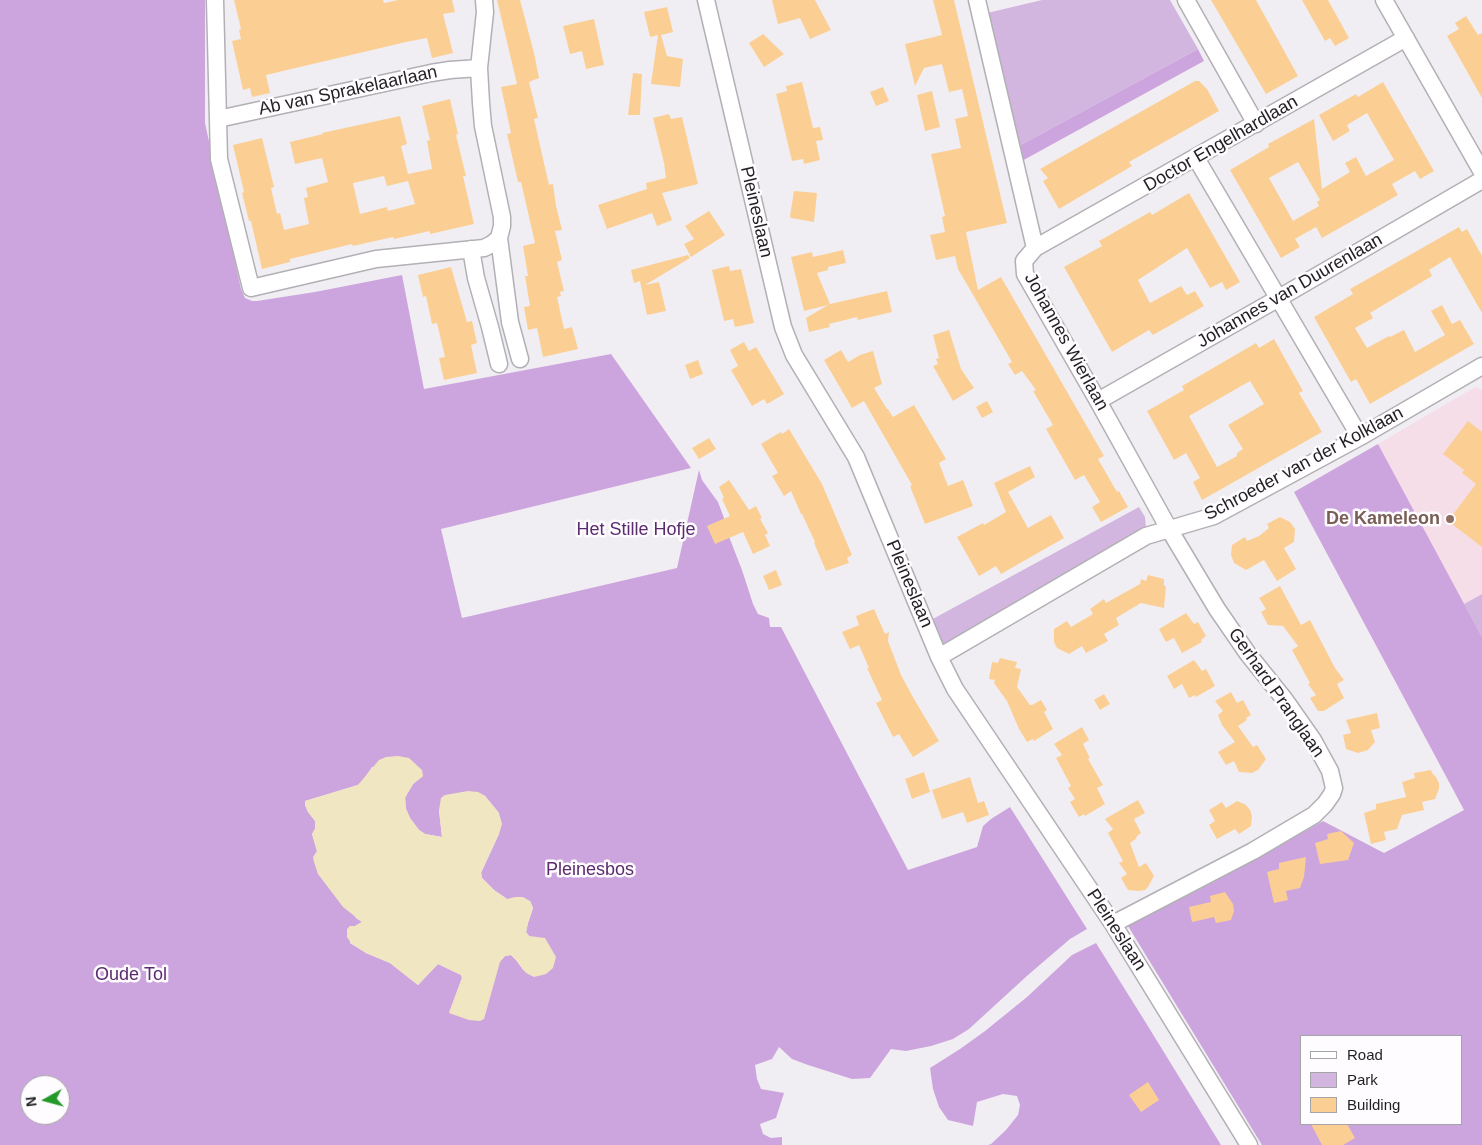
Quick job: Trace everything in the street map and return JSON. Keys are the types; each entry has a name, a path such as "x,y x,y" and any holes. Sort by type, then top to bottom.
{"street":[{"path":"215,0 219,158 251,288 376,258 484,248 499,238"},
{"path":"484,0 486,12 479,68 483,126 502,216 499,238 510,322 520,359"},
{"name":"Pleineslaan","path":"706,0 783,327 794,355 856,457 939,657 955,689 1112,924 1250,1145"},
{"name":"Johannes Wierlaan","path":"977,0 1035,248 1024,261 1025,274 1169,529"},
{"path":"1186,0 1256,124"},
{"path":"1384,0 1482,172"},
{"name":"Doctor Engelhardlaan","path":"1035,248 1406,38"},
{"name":"Ab van Sprakelaarlaan","path":"218,119 440,72 479,68"},
{"path":"1196,158 1360,437"},
{"name":"Johannes van Duurenlaan","path":"1098,401 1482,180"},
{"path":"471,250 476,278 499,364"},
{"path":"490,327 510,322"},
{"name":"Schroeder van der Kolklaan","path":"939,657 1146,536 1214,516 1360,437 1482,366"},
{"name":"Gerhard Pranglaan","path":"1112,924 1253,851 1314,815 1325,804 1334,788 1330,771 1313,740 1217,609 1169,529"}],"shaded area":[{"name":"De Kameleon","path":"1475,387 1482,390 1482,594 1464,604 1378,444"}],"green space":[{"name":"Pleinesbos","path":"0,0 205,0 205,123 241,289 245,298 257,301 402,275 424,389 611,354 691,468 441,529 462,618 677,568 699,470 702,480 718,502 726,529 758,614 769,618 770,627 781,627 908,870 977,847 983,826 1010,807 1087,929 1070,939 969,1029 953,1039 931,1046 906,1051 891,1049 870,1078 852,1079 808,1065 792,1059 779,1047 772,1059 755,1065 761,1089 784,1093 776,1118 760,1124 763,1134 771,1138 782,1137 782,1145 0,1145","holes":["372,767 423,776 413,784 405,797 406,809 419,830 425,834 442,837 439,810 477,792 485,796 499,813 499,834 481,873 482,878 507,899 530,901 533,908 526,932 529,936 524,971 511,955 505,956 449,1013 462,978 461,975 438,964 418,985 390,963 366,953 350,943 350,926 355,926 362,922 356,918 317,851 312,834 315,829 315,821 305,805 305,801 358,785"]},
{"path":"1042,0 1170,0 1198,49 1015,148 983,14"},
{"path":"1198,49 1204,61 1020,162 1015,148"},
{"path":"1378,444 1482,637 1482,1145 1262,1145 1128,926 1221,878 1323,821 1384,853 1464,810 1294,492"},
{"path":"1139,507 1145,517 1146,528 1136,535 978,626 939,645 929,621"},
{"path":"1482,594 1482,637 1464,604"},
{"path":"1096,943 1221,1145 988,1145 1006,1130 1018,1115 1020,1105 1017,1096 1003,1094 977,1102 973,1126 948,1120 939,1107 933,1089 930,1068 985,1031 1027,997 1072,955"}],"sand":[{"path":"398,756 409,758 422,770 423,776 413,784 405,798 406,809 410,818 419,830 425,834 442,837 439,810 441,798 445,795 468,791 478,792 485,796 499,813 502,824 481,872 482,878 507,899 523,897 530,901 533,908 526,932 529,936 545,938 556,957 553,968 546,974 534,977 526,973 511,955 505,956 500,962 484,1019 480,1021 469,1020 449,1013 462,978 461,975 438,964 418,985 390,963 366,953 351,943 347,937 347,929 362,922 343,907 318,874 314,862 313,857 317,851 312,834 315,829 315,821 308,812 305,801 358,785 379,760"}],"building":[{"path":"234,0 383,0 384,3 398,0 452,0 455,12 443,14 453,53 432,58 427,38 406,42 266,75 270,93 252,97 250,88 243,90 232,41 241,39 239,30 241,29"},
{"path":"497,0 520,0 534,53 539,78 529,82 538,118 534,119 549,185 553,184 562,230 555,231 562,260 557,262 564,291 560,292 561,296 557,297 564,329 572,327 578,349 543,357 537,328 528,330 524,307 530,306 523,246 535,243 521,182 518,182 507,134 511,133 501,87 517,84"},
{"path":"772,0 815,0 831,30 810,39 800,18 778,24"},
{"path":"933,0 954,0 1007,223 966,232 978,290 1001,277 1104,456 1098,459 1128,507 1101,522 1092,507 1100,502 1084,475 1075,480 1046,429 1053,425 1033,391 1036,390 1022,371 1015,375 1008,364 1012,362 958,269 955,256 936,260 930,235 945,232 942,217 945,216 931,154 961,148 955,119 968,116 962,89 949,92 942,64 924,68 915,86 905,44 942,35"},
{"path":"1211,0 1256,0 1298,76 1266,94"},
{"path":"1302,0 1328,0 1349,38 1335,46 1330,38 1325,41"},
{"path":"667,7 673,32 661,35 667,56 683,59 680,87 651,84 658,35 650,37 644,12"},
{"path":"1466,16 1478,35 1482,33 1482,98 1447,36 1459,29 1455,23"},
{"path":"594,19 604,65 586,69 582,51 570,54 563,26"},
{"path":"763,34 784,54 764,67 749,43"},
{"path":"633,73 642,74 640,115 628,115"},
{"path":"1195,81 1199,81 1207,89 1219,111 1129,162 1132,166 1059,209 1043,181 1048,178 1040,169"},
{"path":"802,82 813,128 820,127 823,140 816,141 820,160 804,164 803,159 792,161 776,94 787,91 786,86"},
{"path":"1383,82 1434,171 1420,179 1415,171 1392,184 1398,195 1322,238 1316,227 1295,239 1300,247 1281,258 1230,170 1269,147 1268,144 1314,119 1322,189 1350,172 1345,163 1356,157 1366,176 1394,160 1367,113 1347,125 1350,131 1333,141 1319,115 1356,94 1358,97","holes":["1298,162 1320,200 1317,202 1319,206 1293,221 1269,178"]},
{"path":"883,87 889,101 876,106 870,92"},
{"path":"932,91 940,127 925,131 917,95"},
{"path":"450,99 466,176 463,176 474,224 430,234 430,231 353,246 352,244 290,259 290,262 262,269 251,221 249,221 242,193 244,192 233,145 262,138 274,187 271,188 277,214 280,213 284,230 309,224 304,198 308,197 306,188 328,182 322,158 295,164 290,142 400,116 407,144 401,146 408,174 432,169 427,141 430,140 422,106","holes":["384,176 387,186 408,181 415,204 388,211 387,207 360,214 353,183"]},
{"path":"669,114 671,119 682,117 698,184 662,193 672,220 657,226 652,213 607,229 598,205 647,189 646,183 666,178 653,118"},
{"path":"794,191 817,193 814,222 791,218"},
{"path":"1189,193 1240,282 1226,290 1222,282 1210,288 1187,248 1138,280 1150,303 1181,286 1187,295 1195,291 1204,306 1153,335 1149,330 1112,352 1064,267 1102,246 1099,241 1150,212 1152,215"},
{"path":"709,211 725,235 691,257 684,244 694,239 685,226"},
{"path":"1459,227 1462,232 1467,229 1482,256 1482,313 1450,257 1429,270 1432,276 1370,313 1373,318 1355,328 1367,348 1404,330 1415,352 1445,335 1431,311 1442,305 1452,324 1460,320 1474,344 1370,404 1356,379 1351,382 1314,317 1353,294 1350,289"},
{"path":"843,250 846,263 828,267 828,270 817,273 830,304 887,291 892,312 858,320 857,317 829,324 830,327 809,332 806,318 828,305 804,311 791,257 812,252 813,257"},
{"path":"688,255 690,258 645,285 659,282 666,311 647,315 640,281 634,283 631,270"},
{"path":"729,266 730,271 741,269 754,323 735,327 733,319 724,321 712,270"},
{"path":"451,267 467,322 472,321 477,343 471,345 477,373 444,380 439,358 445,357 437,323 432,324 426,296 423,297 418,275"},
{"path":"949,330 961,369 974,388 953,401 933,366 938,364 936,359 939,358 933,335"},
{"path":"1274,339 1303,391 1299,393 1322,432 1202,500 1193,482 1200,478 1186,453 1174,460 1147,411 1184,390 1182,386 1256,343 1259,348","holes":["1250,381 1264,404 1228,425 1243,449 1237,453 1237,456 1217,467 1189,416"]},
{"path":"744,342 749,351 756,347 784,394 767,404 764,399 752,406 731,370 738,366 730,350"},
{"path":"841,350 848,362 860,355 873,351 882,384 874,388 887,409 893,417 914,405 946,459 939,463 948,486 963,480 973,506 925,524 910,486 912,485 864,401 852,408 824,360"},
{"path":"698,360 703,374 690,379 685,365"},
{"path":"987,401 993,412 982,418 976,407"},
{"path":"1468,421 1482,432 1482,547 1448,521 1476,484 1462,473 1464,470 1443,454"},
{"path":"789,429 822,484 852,555 847,558 849,563 826,571 815,542 791,491 784,496 772,476 778,473 761,444"},
{"path":"709,438 716,449 699,459 692,448"},
{"path":"1030,466 1035,477 1008,492 1028,528 1051,515 1064,538 1001,574 996,566 979,576 957,537 983,523 984,525 1006,512 994,483"},
{"path":"729,480 749,510 756,506 762,518 760,519 768,533 765,535 770,546 753,554 743,532 715,544 707,526 730,516 719,487"},
{"path":"1280,517 1290,522 1295,529 1294,542 1284,548 1296,569 1277,581 1264,560 1246,570 1234,563 1231,555 1232,545 1245,537 1247,541 1259,536 1269,528 1267,524"},
{"path":"776,570 782,585 769,590 763,576"},
{"path":"1148,575 1164,579 1164,586 1166,586 1164,608 1141,603 1116,618 1119,625 1104,634 1108,641 1086,653 1082,646 1069,654 1057,648 1054,642 1054,629 1067,621 1071,627 1093,614 1090,609 1104,599 1106,603 1140,584 1141,579 1146,581"},
{"path":"1280,586 1301,625 1310,620 1335,668 1344,680 1337,684 1344,698 1324,711 1318,711 1310,698 1316,695 1308,684 1310,683 1292,650 1298,646 1283,626 1268,625 1261,612 1266,609 1259,598"},
{"path":"874,609 885,634 889,632 888,641 901,675 939,741 913,757 899,734 893,737 876,703 882,700 859,645 850,649 842,632 859,625 856,616"},
{"path":"1186,613 1194,624 1198,622 1206,636 1201,640 1202,642 1182,653 1174,638 1166,642 1159,629"},
{"path":"1000,658 1017,662 1015,668 1021,669 1017,687 1030,705 1041,700 1047,710 1044,712 1053,729 1034,741 1033,739 1027,742 1007,701 994,683 995,680 989,679 992,662 998,663"},
{"path":"1194,660 1202,671 1206,669 1215,686 1196,697 1195,695 1189,698 1182,684 1174,689 1167,676"},
{"path":"1231,692 1237,703 1243,700 1251,715 1238,726 1253,747 1257,745 1266,759 1258,770 1252,773 1239,772 1234,761 1226,765 1218,752 1235,742 1222,725 1218,715 1223,711 1215,701"},
{"path":"1104,694 1110,704 1100,710 1094,700"},
{"path":"1377,713 1380,728 1371,730 1375,742 1368,750 1358,753 1346,749 1343,735 1351,733 1346,720"},
{"path":"1082,727 1089,740 1083,744 1090,758 1088,759 1103,785 1097,788 1105,804 1085,816 1084,814 1079,817 1070,802 1075,799 1068,788 1071,786 1056,758 1062,755 1054,744"},
{"path":"1431,770 1439,783 1435,799 1422,802 1424,810 1402,815 1397,829 1384,832 1386,840 1371,844 1364,813 1376,809 1376,804 1406,797 1402,782 1415,778 1414,773"},
{"path":"924,772 930,792 912,799 905,779"},
{"path":"970,777 978,803 984,801 989,815 967,823 963,812 942,819 932,790"},
{"path":"1138,800 1145,813 1134,819 1141,833 1130,843 1139,867 1146,863 1154,876 1145,890 1139,891 1128,890 1121,878 1127,874 1119,863 1123,861 1108,833 1113,829 1105,819"},
{"path":"1237,801 1246,805 1250,810 1252,816 1251,826 1239,834 1235,829 1217,839 1209,825 1215,821 1209,810 1222,802 1226,808"},
{"path":"1341,831 1354,843 1348,860 1320,864 1315,843 1328,839 1327,834"},
{"path":"1306,857 1304,877 1300,888 1286,891 1288,900 1274,903 1267,872 1279,869 1279,863"},
{"path":"1225,892 1233,904 1234,911 1231,920 1216,923 1214,917 1192,922 1189,907 1211,902 1210,896"},
{"path":"1148,1082 1159,1100 1141,1112 1129,1095"},
{"path":"1312,1125 1348,1125 1355,1138 1343,1145 1322,1145"}],"place":[{"name":"De Kameleon","path":"1450,519"}],"park label":[{"name":"Het Stille Hofje","path":"636,530"},
{"name":"Oude Tol","path":"131,975"}]}
